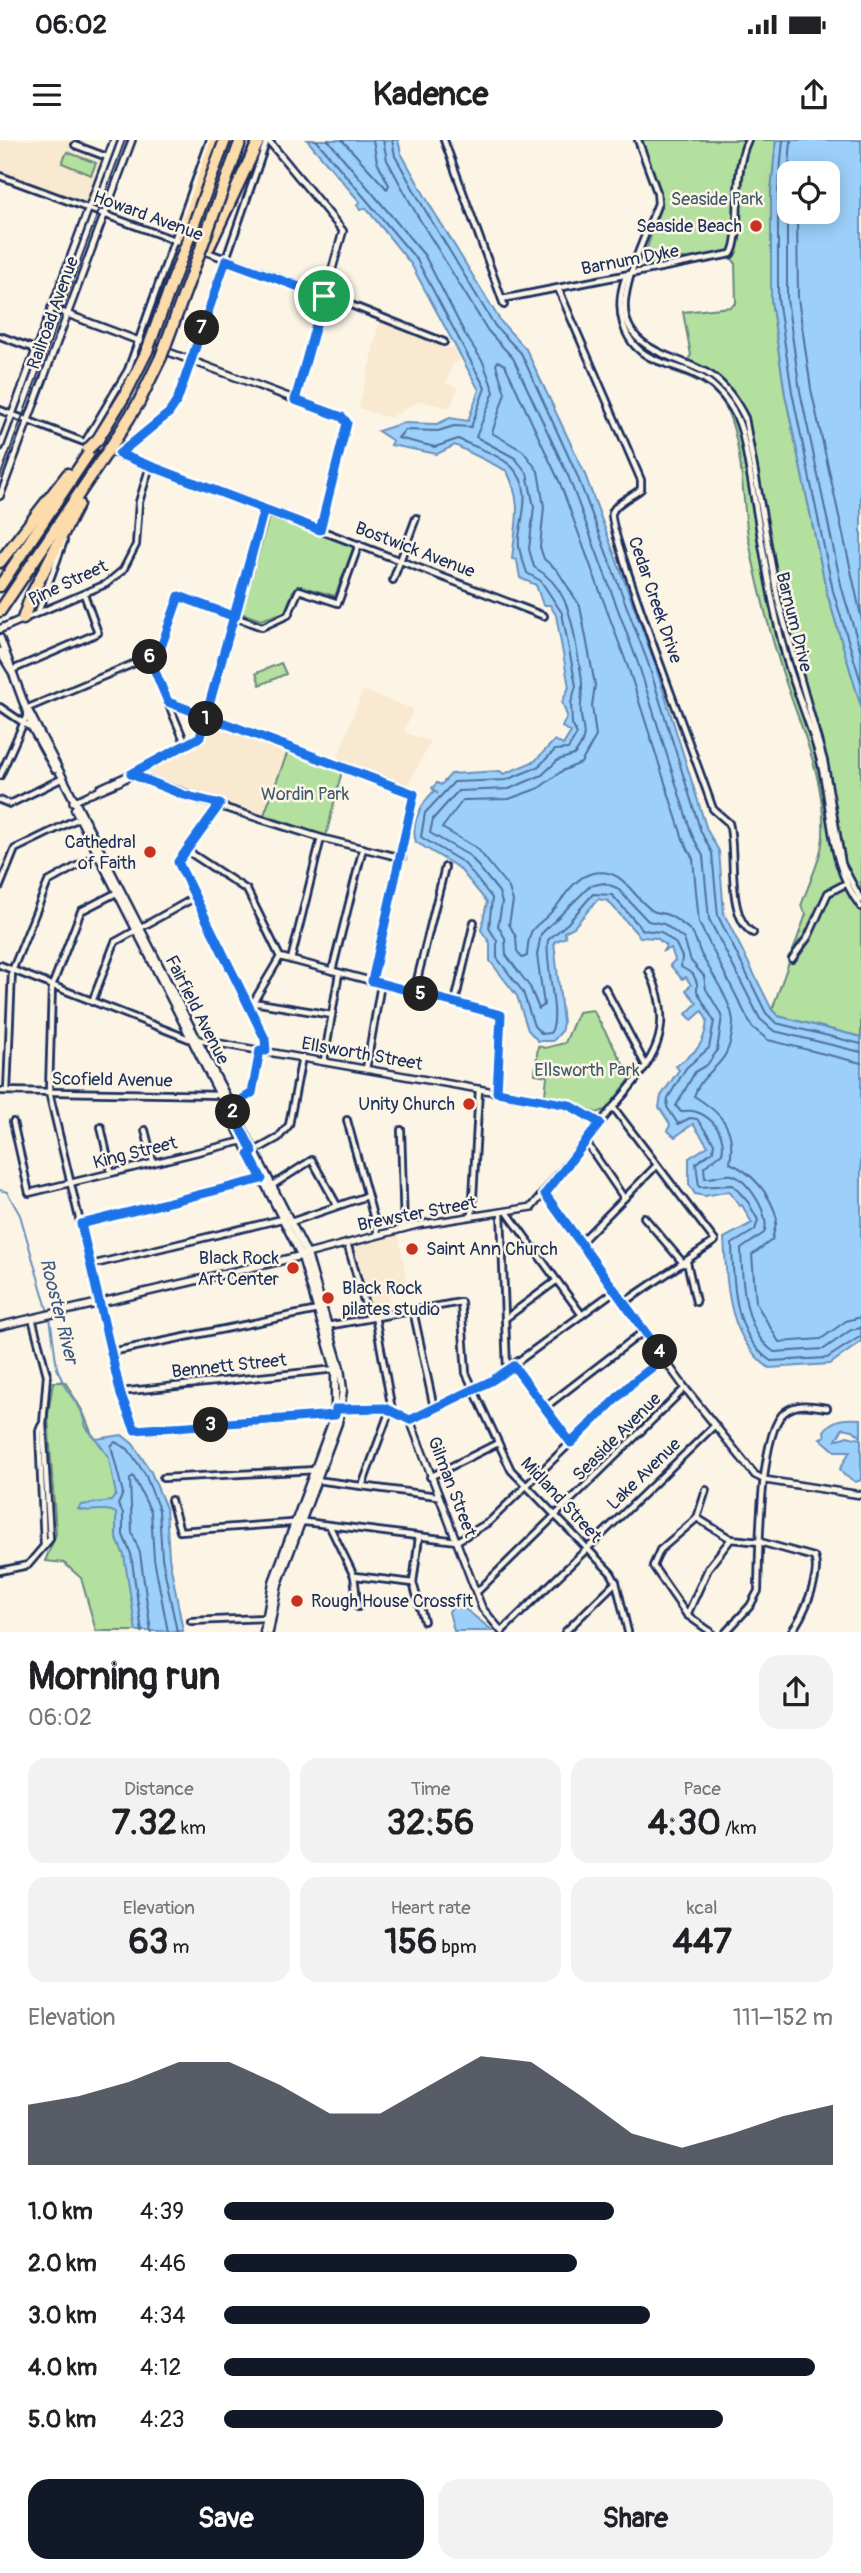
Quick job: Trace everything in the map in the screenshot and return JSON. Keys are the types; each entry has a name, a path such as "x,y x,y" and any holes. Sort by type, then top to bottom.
{"highway":[{"path":"179,267 175,259 178,239 216,140"},
{"path":"0,562 88,447 97,439 125,395 147,352 225,140"},
{"path":"0,611 139,402 161,357 241,140"},
{"path":"182,299 259,140"},
{"path":"0,586 88,447"},
{"path":"23,619 35,588 105,455"}],"main road":[{"name":"Pine Street","path":"0,629 23,619"},
{"name":"Fairfield Avenue","path":"0,638 28,710 54,758 98,854 304,1256 337,1369 338,1412 275,1583 267,1632"},
{"name":"Fairfield Avenue","path":"0,652 11,670"},
{"name":"Fairfield Avenue","path":"28,710 34,731 60,776"},
{"name":"Brewster Street","path":"0,1325 304,1256"}],"street":[{"name":"Railroad Avenue","path":"0,446 114,140"},
{"name":"Railroad Avenue","path":"0,496 132,140"},
{"path":"88,447 139,342 178,239 210,140"},
{"path":"119,454 169,413 177,401 267,140"},
{"path":"267,140 343,230 295,400"},
{"name":"Barnum Dyke","path":"444,140 503,302 558,288 728,256 733,251 736,180 748,140"},
{"name":"Barnum Drive","path":"638,140 657,192 658,202 632,273 625,303 628,321 640,341 718,381 735,400 745,418 778,600 824,761 838,845 848,883 861,900"},
{"path":"75,145 107,158"},
{"name":"Howard Avenue","path":"0,176 178,239 226,260 444,342"},
{"name":"Barnum Drive","path":"626,276 619,300 622,324 637,348 710,384 729,403 741,425 771,593 789,668 821,763 834,848 861,907"},
{"name":"Cedar Creek Drive","path":"558,288 641,480 641,489 617,506 612,518 641,610 713,809 729,823 735,896 743,924 753,933"},
{"path":"51,309 346,420 320,530"},
{"path":"0,336 32,348"},
{"path":"661,362 663,355"},
{"path":"675,367 678,360"},
{"name":"Bostwick Avenue","path":"0,410 88,447 119,454 401,559 544,616"},
{"name":"Pine Street","path":"23,619 116,578 132,557 138,541 139,502 150,466"},
{"path":"73,802 200,737 264,509"},
{"path":"393,580 416,518"},
{"path":"38,613 72,523"},
{"path":"0,776 28,710 159,653 179,596 265,626 288,615 297,593 303,590 338,603 359,544"},
{"path":"11,670 98,633 84,594"},
{"path":"149,657 187,745"},
{"path":"168,702 414,794 402,858 372,981"},
{"path":"0,707 34,731"},
{"path":"131,774 321,838 402,858"},
{"path":"0,800 10,804 60,776"},
{"path":"220,804 178,862 265,1039 252,1093 228,1108"},
{"path":"0,886 15,849 80,817"},
{"path":"291,960 321,838"},
{"path":"332,971 363,848"},
{"path":"186,850 247,890 280,957 501,1015 497,1092"},
{"path":"7,1091 12,971 48,882 98,854"},
{"path":"414,992 445,867"},
{"path":"792,959 808,937 825,896 848,883"},
{"path":"118,892 81,911 52,986 49,1092 120,1392 133,1427 138,1430 338,1412"},
{"path":"92,1002 115,942 194,898"},
{"path":"455,1002 474,922"},
{"path":"248,1005 254,1001 280,957"},
{"name":"Ellsworth Street","path":"0,965 192,1039 569,1105 600,1123"},
{"name":"Brewster Street","path":"304,1256 404,1228 532,1208 646,1066 658,1046 663,1010 661,998 649,971"},
{"path":"324,1061 339,973"},
{"path":"366,1069 381,984"},
{"path":"605,988 646,1066"},
{"path":"248,1005 258,1003 332,1015"},
{"path":"251,1153 278,1138 289,1125 302,1058"},
{"path":"472,1216 479,1088"},
{"name":"Scofield Avenue","path":"0,1091 221,1095"},
{"path":"613,1107 715,1241 625,1302"},
{"path":"346,1120 378,1234"},
{"name":"King Street","path":"13,1122 29,1193 245,1141"},
{"path":"101,1127 111,1172"},
{"path":"145,1130 153,1162"},
{"path":"401,1130 404,1228"},
{"path":"586,1142 624,1198"},
{"path":"269,1187 312,1160 337,1205"},
{"path":"581,1242 657,1165"},
{"path":"81,1224 264,1179"},
{"path":"545,1194 685,1388 750,1470 765,1480 861,1495"},
{"path":"91,1265 286,1221 367,1196"},
{"path":"504,1212 582,1315"},
{"path":"504,1212 507,1370"},
{"path":"644,1217 685,1263 696,1302"},
{"path":"347,1243 372,1317 391,1410 362,1486"},
{"path":"506,1318 556,1282"},
{"path":"410,1420 474,1390 514,1366 616,1290"},
{"name":"Midland Street","path":"414,1310 461,1302 466,1373 511,1470 617,1582 628,1632"},
{"path":"111,1352 320,1309"},
{"path":"325,1326 414,1310 435,1409"},
{"path":"0,1571 28,1565 44,1546 39,1431 43,1424 47,1375 32,1318"},
{"path":"544,1408 645,1331"},
{"path":"172,1500 180,1531 298,1523 457,1541 489,1522 632,1383 664,1358"},
{"path":"514,1366 571,1443"},
{"name":"Bennett Street","path":"120,1392 337,1369"},
{"name":"Seaside Avenue","path":"477,1592 557,1517 685,1388"},
{"path":"726,1632 755,1599 765,1480 776,1422 785,1412 799,1405 827,1408"},
{"name":"Gilman Street","path":"338,1412 391,1410 410,1420 417,1433 429,1477 485,1614 502,1632"},
{"name":"Lake Avenue","path":"502,1632 715,1425"},
{"path":"429,1477 498,1443"},
{"path":"163,1478 318,1471"},
{"path":"315,1480 437,1496"},
{"path":"706,1490 697,1518 660,1550 653,1566 687,1615 711,1632"},
{"path":"697,1518 731,1539 760,1542 811,1555 816,1560 807,1605 791,1632"},
{"path":"329,1526 354,1576 358,1607"},
{"path":"419,1537 413,1583 424,1621"},
{"path":"687,1615 692,1599 709,1567 731,1539"},
{"path":"354,1576 413,1583"},
{"path":"565,1632 617,1582"},
{"path":"191,1621 268,1618"}],"shaded area":[{"path":"0,140 75,140 71,150 104,162 88,204 0,173"},
{"path":"380,319 454,349 460,361 453,364 446,383 458,388 450,408 419,401 390,418 359,408"},
{"path":"363,690 413,709 404,732 431,742 406,788 336,762"},
{"path":"209,721 288,751 264,815 143,774 143,771 200,741"},
{"path":"398,1232 408,1289 388,1295 391,1312 370,1315 350,1245"}],"green space":[{"name":"Seaside Park","path":"642,140 776,140 771,193 771,300 785,394 827,593 861,706 861,1037 778,1016 772,1010 806,914 801,906 820,853 823,813 820,792 810,751 777,655 759,587 748,536 739,456 732,424 723,402 717,395 696,380 672,371 674,357 687,361 691,355 683,312 731,307 736,303 735,262 724,252 651,267 646,264 644,257 662,202"},
{"path":"67,152 96,163 91,175 62,163"},
{"path":"269,517 352,546 353,549 335,596 300,586 293,591 285,612 261,620 241,613"},
{"path":"281,663 286,674 260,685 256,673"},
{"name":"Wordin Park","path":"288,751 342,771 326,836 264,815"},
{"name":"Ellsworth Park","path":"593,1010 631,1078 607,1109 597,1113 545,1095 547,1076 535,1074 538,1046 545,1048 565,1043 578,1012"},
{"path":"53,1382 65,1382 83,1412 93,1437 111,1447 147,1631 96,1631 81,1578 64,1563 45,1561 56,1534 48,1415"}],"water":[{"path":"307,140 398,140 401,153 431,207 501,322 526,349 584,472 654,661 707,830 719,851 724,914 772,1010 778,1016 861,1037 861,1342 830,1364 769,1368 755,1355 737,1326 728,1292 724,1238 752,1223 742,1205 740,1206 729,1191 705,1196 695,1194 689,1184 689,1158 708,1146 693,1124 675,1137 668,1131 670,1124 659,1107 661,1096 679,1070 676,1066 702,1042 707,1020 702,1011 692,1020 686,1014 697,1003 686,990 691,985 686,977 682,979 670,965 675,960 671,948 663,951 666,946 657,938 640,937 608,901 598,899 574,927 564,932 566,937 554,942 563,1023 561,1032 553,1041 538,1041 528,1030 517,996 490,961 490,943 481,930 487,902 459,868 416,842 418,814 434,791 438,794 432,788 437,783 441,785 451,774 500,771 504,774 535,761 555,740 563,745 571,732 562,727 567,716 562,702 569,687 556,615 550,605 543,605 536,585 520,578 517,560 512,559 517,504 507,471 455,445 437,454 391,445 393,441 378,431 403,423 437,424 450,418 468,421 479,390 411,264 366,208 360,210 357,205 360,202"},
{"path":"776,140 861,140 861,706 827,593 785,394 771,300 771,193"},
{"path":"861,1419 861,1437 853,1430 843,1428 836,1440 847,1436 861,1439 861,1480 856,1482 844,1475 840,1469 850,1451 835,1451 820,1438 825,1436 824,1431 836,1421"},
{"path":"122,1435 133,1444 151,1472 166,1508 169,1557 183,1631 136,1631 124,1555 116,1537 116,1513 78,1509 81,1505 111,1501 116,1495 109,1458 96,1439"},
{"path":"463,1607 493,1631 454,1631 449,1612 452,1608"}],"waterway":[{"name":"Rooster River","path":"0,1190 7,1192 20,1215 48,1312"},
{"name":"Rooster River","path":"50,1317 57,1368 65,1387 81,1410 86,1427 96,1439"}],"railway":[{"path":"0,477 125,140"}],"place":[{"name":"Seaside Beach","path":"756,226"},
{"name":"Cathedral of Faith","path":"150,852"},
{"name":"Unity Church","path":"469,1104"},
{"name":"Saint Ann Church","path":"412,1249"},
{"name":"Black Rock Art Center","path":"293,1268"},
{"name":"Black Rock pilates studio","path":"328,1298"},
{"name":"Rough House Crossfit","path":"297,1601"}],"route":[{"path":"324,296 226,260 177,401 169,413 119,454 264,509 249,567 235,617 179,596 176,598 159,653 149,657 168,702 207,717 414,794 402,858 372,981 501,1015 497,1092 569,1105 600,1123 545,1194 664,1358 632,1383 571,1443 514,1366 491,1381 410,1420 385,1408 336,1409 335,1415 135,1430 121,1395 81,1224 262,1179 249,1154 253,1152 230,1107 252,1093 260,1050 266,1051 265,1039 178,862 220,804 184,795 131,774 200,737 207,717 235,617 264,509 320,530 347,423 342,417 295,400 324,296"}]}
